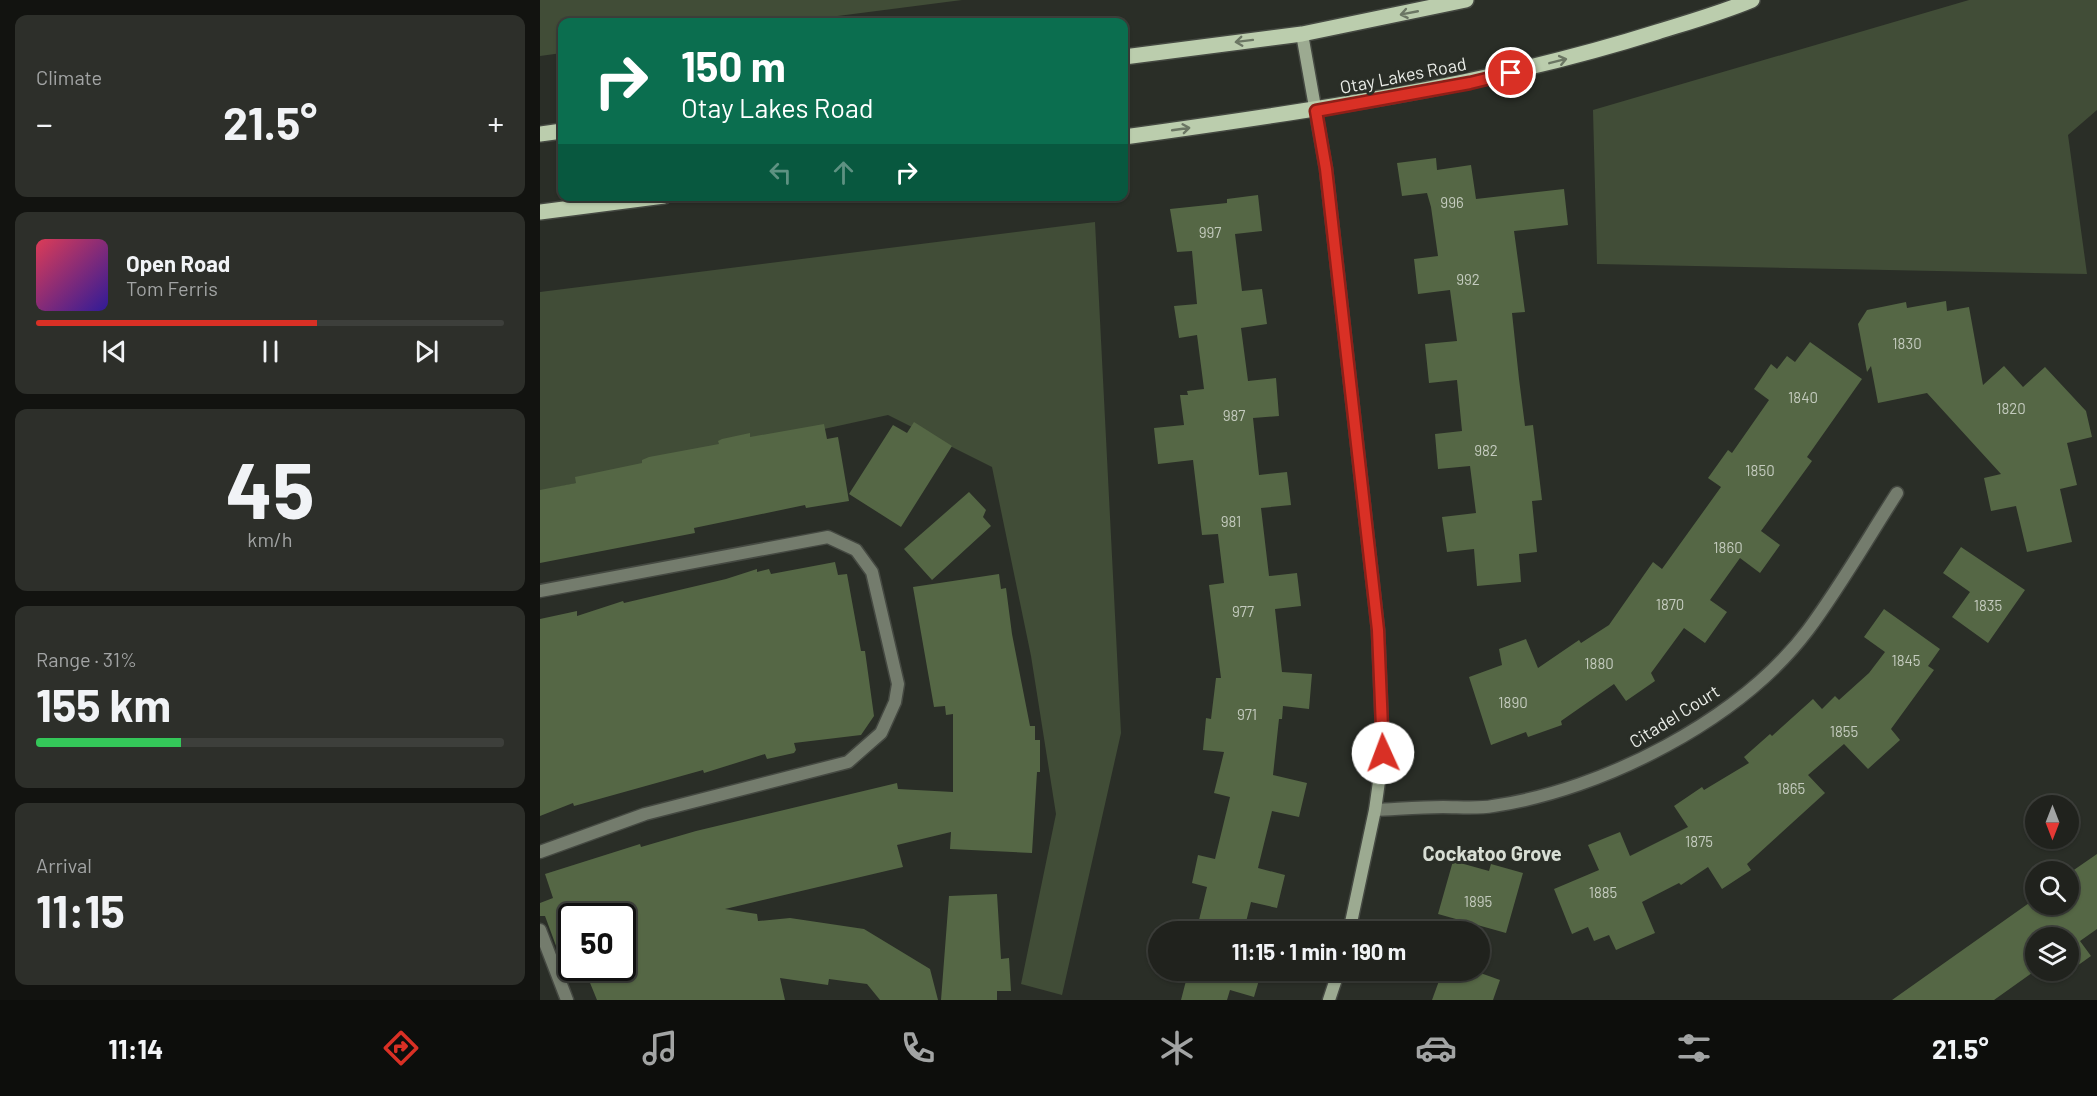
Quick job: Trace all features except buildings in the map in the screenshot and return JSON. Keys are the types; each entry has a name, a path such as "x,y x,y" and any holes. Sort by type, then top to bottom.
{"main road":[{"path":"1128,56 1302,34 1467,0"},
{"name":"Otay Lakes Road","path":"1128,136 1316,111 1470,83 1593,52 1752,0"},
{"path":"1302,34 1326,169 1378,630 1383,753 1375,810 1351,921"},
{"path":"540,134 558,132"},
{"path":"540,212 625,201"},
{"path":"1329,1000 1335,981"}],"street":[{"name":"Citadel Court","path":"1375,810 1491,807 1533,798 1616,771 1655,752 1697,727 1768,671 1807,631 1897,493"},
{"path":"540,591 828,537 856,550 872,572 898,684 895,702 881,733 848,762 645,814 540,852"},
{"path":"540,930 567,1000"}],"green space":[{"path":"540,0 962,0 822,18 558,18 558,54 540,56"},
{"path":"1969,0 2097,0 2097,110 2068,135 2087,274 1597,264 1593,110"},
{"path":"1095,222 1121,733 1062,995 1021,984 1056,814 1031,656 992,467 888,415 540,491 540,292"}],"district":[{"name":"Cockatoo Grove","path":"1492,853"}],"route":[{"path":"1383,753 1378,630 1326,169 1316,111 1470,83 1511,73"}]}
